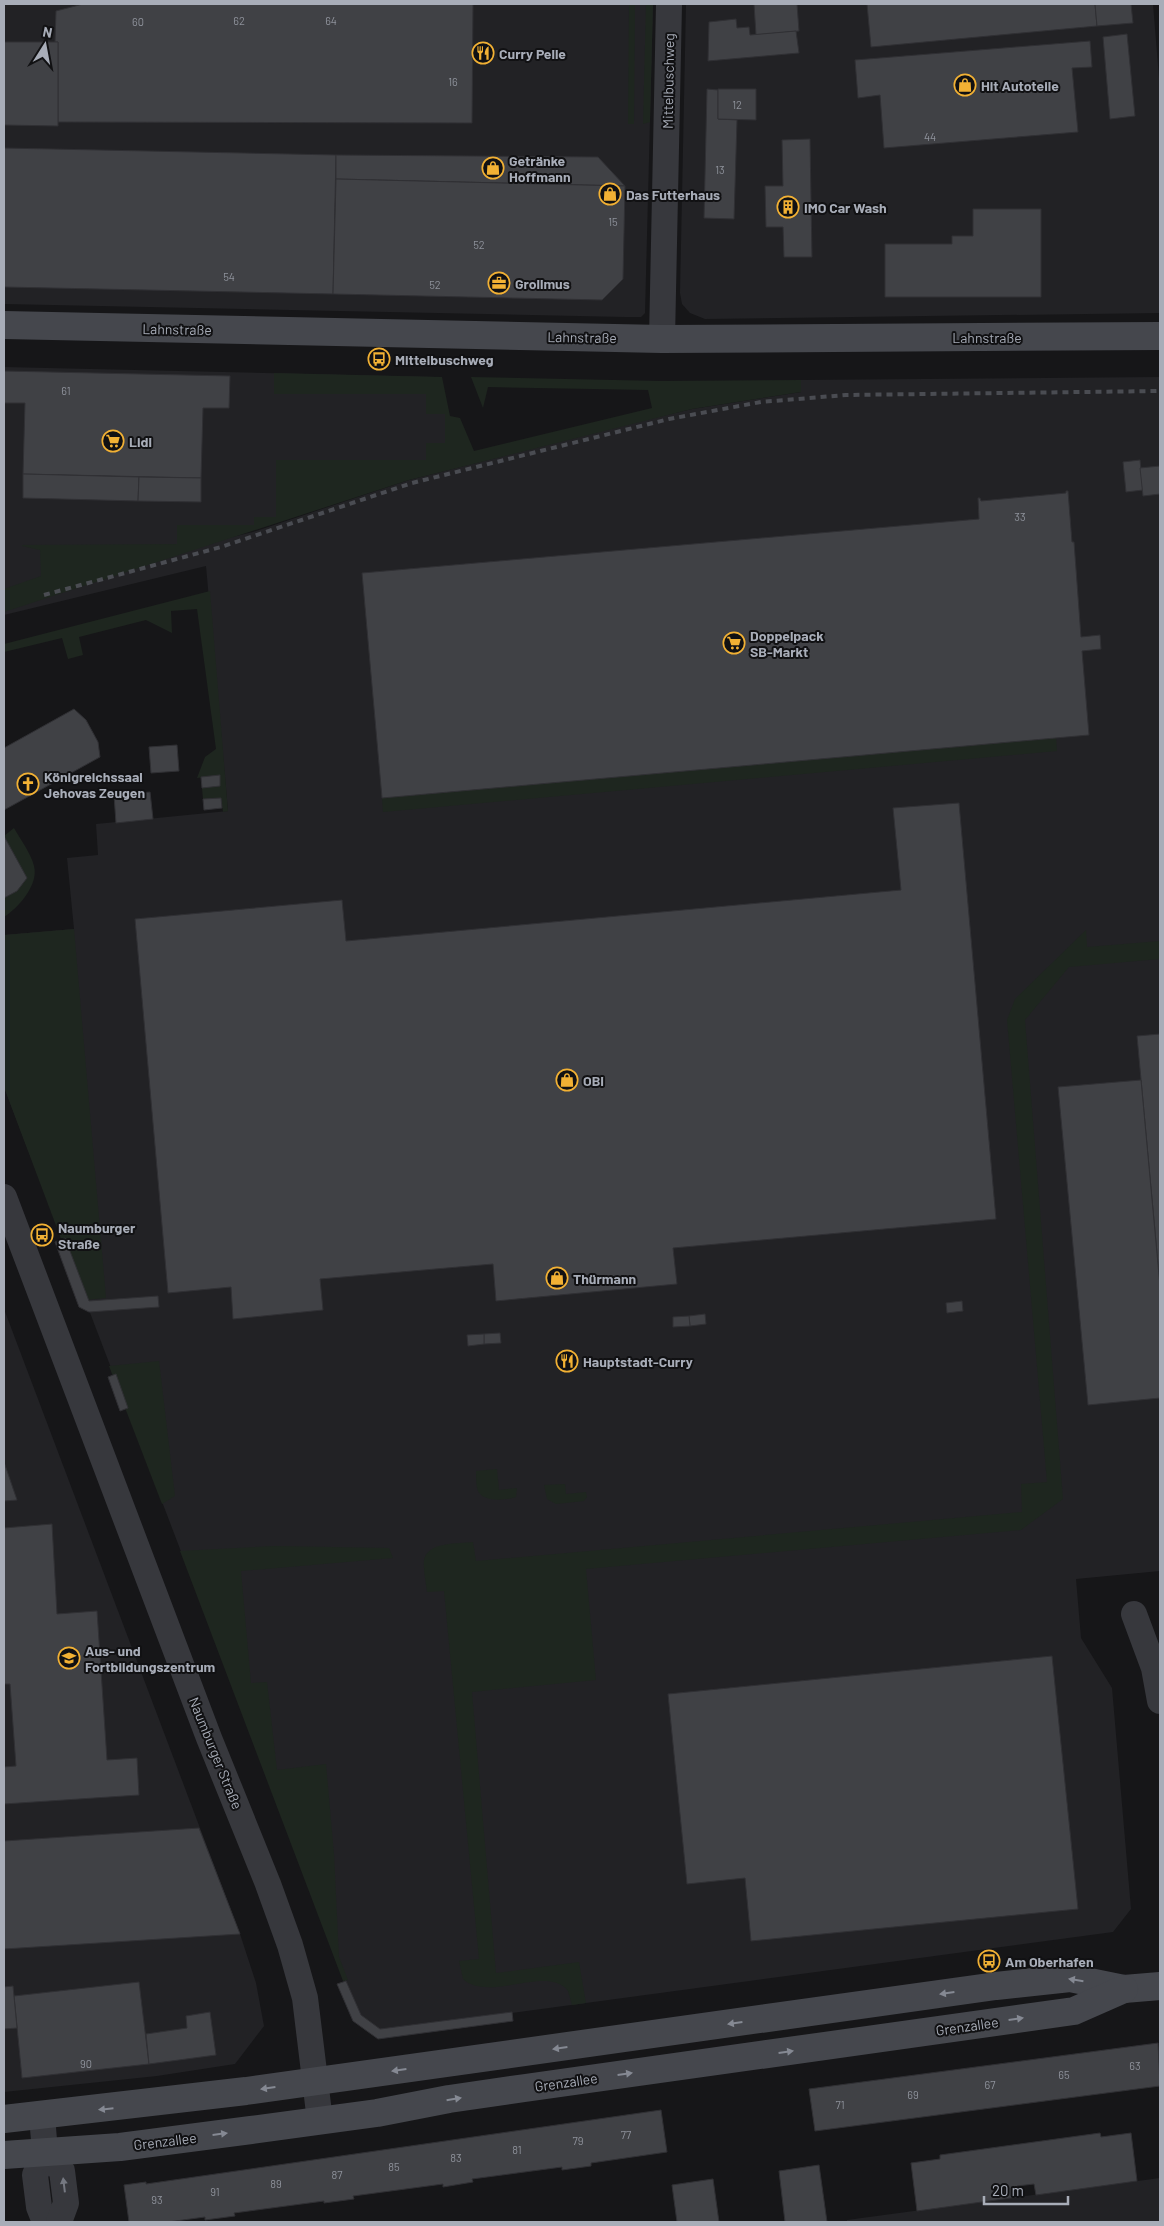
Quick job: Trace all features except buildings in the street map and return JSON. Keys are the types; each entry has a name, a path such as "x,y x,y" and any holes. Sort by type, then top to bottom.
{"main road":[{"name":"Lahnstraße","path":"4,325 662,339 1160,336"},
{"name":"Grenzallee","path":"4,2119 143,2105 316,2082 1014,1984 1070,1978 1124,1989 1160,1986"},
{"name":"Grenzallee","path":"4,2155 120,2147 320,2121 377,2113 449,2099 1074,2011 1124,1989"}],"street":[{"name":"Mittelbuschweg","path":"662,339 669,4"},
{"name":"Naumburger Straße","path":"4,1197 206,1729 268,1884 294,1958 305,1998 320,2121"},
{"path":"1134,1614 1154,1668 1160,1701"},
{"path":"42,2116 45,2152 35,2175 39,2207 45,2222"},
{"path":"45,2152 62,2171 66,2203 59,2222"}],"shaded area":[{"path":"4,4 653,4 645,313 641,317 625,317 4,304"},
{"path":"629,4 635,4 634,124 628,124"},
{"path":"646,4 653,4 650,122 643,124"},
{"path":"686,4 1153,4 1160,90 1160,313 705,319 690,313 682,304 680,293"},
{"path":"4,367 437,377 458,459 190,547 253,532 409,480 645,420 692,409 801,392 801,380 1160,377 1160,1571 1076,1579 1081,1638 1112,1688 1131,1909 1113,1932 379,2031 358,2016 4,1087 4,935 74,929 67,858 98,855 96,824 228,811 206,566 4,615"},
{"path":"274,373 442,377 450,416 460,418 474,451 652,408 648,390 488,387 483,408 471,377 661,381 801,380 801,392 692,409 409,480 4,612 4,589 41,576 40,550 22,545 177,544 177,525 254,525 254,517 276,517 276,460 426,460 426,443 445,443 445,414 426,414 426,394 274,394"},
{"path":"210,591 228,811 223,812 221,798 203,799 202,788 220,786 220,775 197,778 205,757 216,749 197,609 171,611 172,633 146,620 79,637 83,655 68,659 62,638 4,652 4,644"},
{"path":"1056,737 1057,751 383,812 382,798"},
{"path":"14,828 30,856 35,873 26,895 4,917 4,898 17,891 27,878 4,836"},
{"path":"74,929 106,1298 84,1300 4,1087 4,935"},
{"path":"1086,930 1087,947 1160,941 1160,959 1069,967 1025,1020 1063,1499 1021,1530 586,1569 596,1680 472,1692 496,1973 579,1962 586,2003 572,2005 568,1991 559,1984 547,1981 488,1987 474,1985 463,1979 459,1961 479,1959 444,1591 427,1592 424,1572 424,1560 431,1549 438,1546 473,1542 476,1561 1022,1512 1021,1484 1047,1482 1007,1020 1015,999"},
{"path":"4,1309 240,1934 256,1983 264,2026 235,2064 157,2076 4,2092"},
{"path":"159,1361 175,1496 162,1504 109,1366"},
{"path":"497,1469 499,1490 517,1488 516,1497 502,1500 490,1499 481,1495 478,1491 476,1471"},
{"path":"565,1484 566,1494 586,1492 587,1497 584,1501 556,1504 547,1499 544,1485"},
{"path":"274,1546 389,1548 393,1558 241,1571 251,1683 267,1682 277,1770 326,1764 334,1854 339,1957 348,1980 343,1981 180,1551"},
{"path":"1160,2178 1160,2222 847,2222 847,2220"}],"railway":[{"path":"44,595 221,547 412,483 669,419 761,402 846,395 1160,391"}],"place":[{"name":"Curry Pelle","path":"483,53"},
{"name":"Hit Autoteile","path":"965,85"},
{"name":"Getränke Hoffmann","path":"493,168"},
{"name":"Das Futterhaus","path":"610,194"},
{"name":"IMO Car Wash","path":"788,207"},
{"name":"Grollmus","path":"499,283"},
{"name":"Mittelbuschweg","path":"379,359"},
{"name":"Lidl","path":"113,441"},
{"name":"Doppelpack SB-Markt","path":"734,643"},
{"name":"Königreichssaal Jehovas Zeugen","path":"28,784"},
{"name":"OBI","path":"567,1080"},
{"name":"Naumburger Straße","path":"42,1235"},
{"name":"Thürmann","path":"557,1278"},
{"name":"Hauptstadt-Curry","path":"567,1361"},
{"name":"Aus- und Fortbildungszentrum","path":"69,1658"},
{"name":"Am Oberhafen","path":"989,1961"}]}
